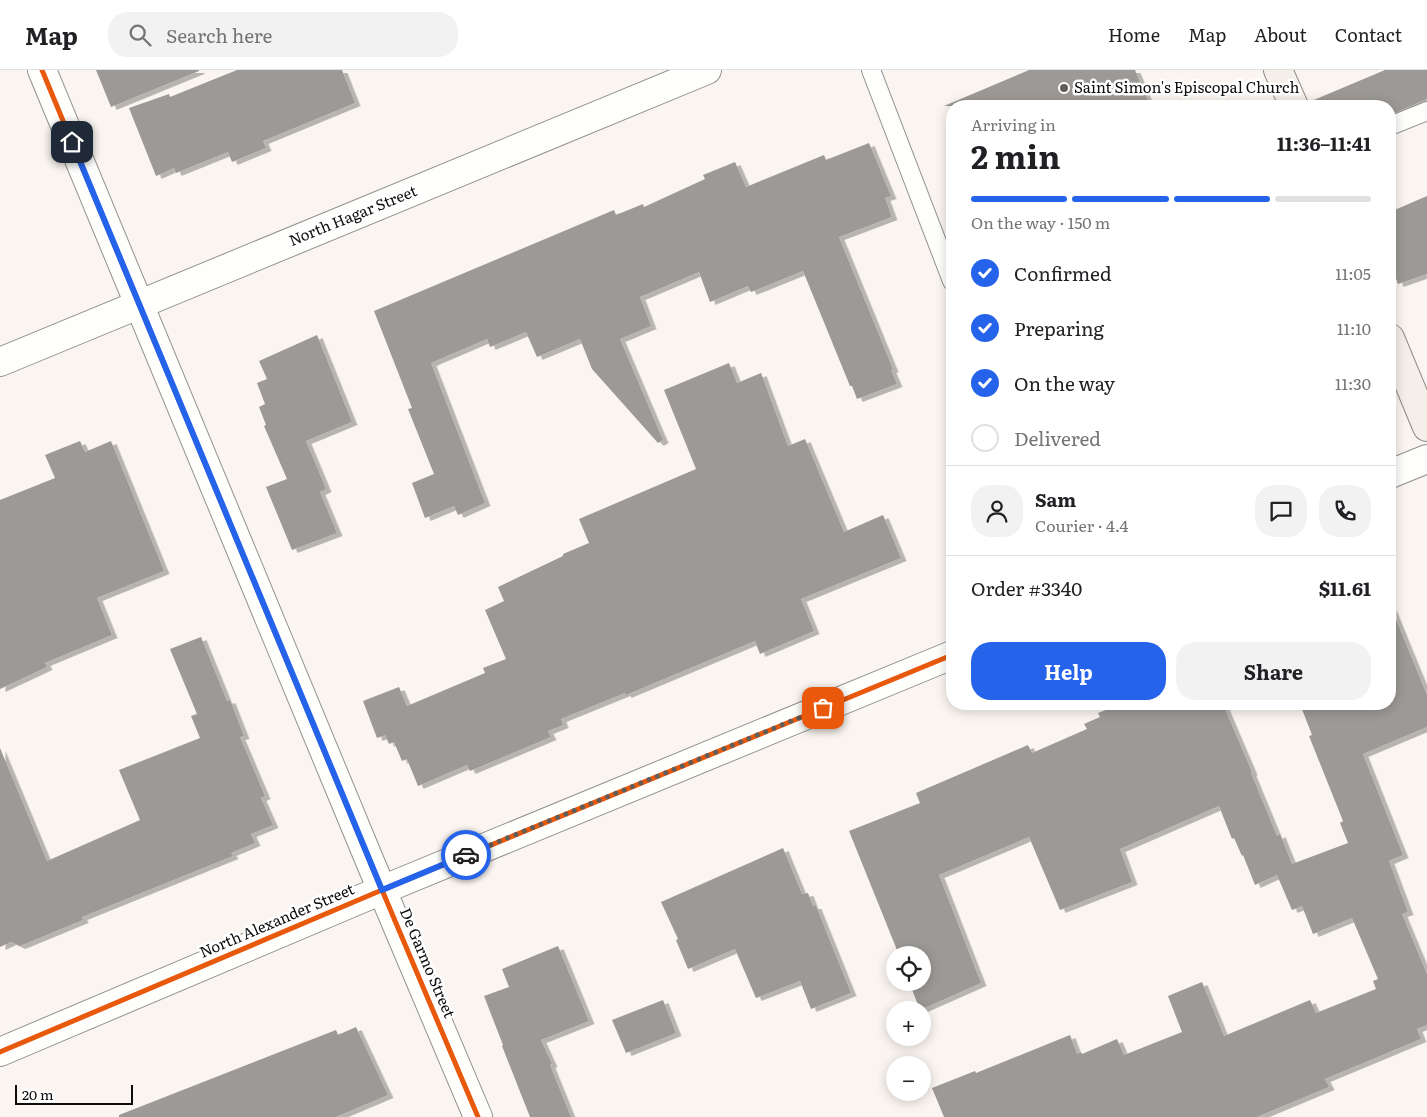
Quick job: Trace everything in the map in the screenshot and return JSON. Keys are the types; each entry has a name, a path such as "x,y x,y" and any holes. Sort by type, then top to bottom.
{"street":[{"name":"De Garmo Street","path":"42,70 478,1117"},
{"name":"North Hagar Street","path":"0,362 707,70"},
{"path":"1278,70 1291,100"},
{"path":"1396,352 1427,427"},
{"path":"1396,472 1427,459"},
{"name":"North Alexander Street","path":"0,1052 382,890 946,657"}],"lane":[{"path":"871,70 946,265"},
{"path":"1396,124 1427,112"}],"building":[{"path":"96,70 199,70 199,71 111,107"},
{"path":"237,70 342,70 355,103 263,141 266,148 232,162 228,152 176,173 174,168 156,176 129,108 169,94 170,97"},
{"name":"Saint Simon's Episcopal Church","path":"1029,70 1135,70 1148,100 958,100"},
{"path":"1385,70 1427,70 1427,99 1396,112 1396,100 1314,100"},
{"path":"869,143 891,196 885,198 892,217 839,237 893,369 891,370 897,384 857,399 803,271 751,292 748,286 710,302 699,272 640,297 651,326 620,339 663,440 658,443 592,369 580,339 537,357 526,332 490,347 487,339 431,363 485,503 458,515 454,506 425,518 412,483 434,474 408,409 412,408 374,311 614,210 616,215 643,204 644,207 705,179 703,175 735,162 746,187 824,155 826,160"},
{"path":"1427,196 1427,274 1398,284 1396,279 1396,209"},
{"path":"317,335 352,422 306,441 326,489 320,492 337,533 292,550 266,487 287,479 264,426 266,425 259,407 265,404 257,383 267,379 259,361"},
{"path":"729,363 737,383 761,373 788,446 805,439 844,532 883,515 901,558 801,599 814,631 760,654 755,641 626,695 625,693 561,719 563,725 548,731 551,737 470,771 467,765 418,786 407,759 402,761 394,742 389,744 385,735 377,738 363,701 399,687 407,706 485,673 483,668 506,659 485,610 504,601 498,587 589,543 579,519 696,469 664,390"},
{"path":"80,441 85,452 111,441 164,571 97,598 112,635 45,663 47,667 0,689 0,500 55,478 45,455"},
{"path":"1396,619 1427,695 1427,727 1363,754 1403,855 1389,861 1408,912 1402,914 1427,974 1427,1025 1417,1029 1421,1039 1325,1079 1329,1087 1257,1117 944,1117 932,1088 975,1071 976,1073 1070,1035 1077,1054 1081,1052 1082,1054 1117,1039 1124,1055 1182,1032 1168,996 1202,982 1224,1036 1310,1000 1316,1013 1376,989 1373,981 1378,979 1352,918 1313,934 1302,906 1292,910 1277,875 1255,885 1243,855 1234,838 1232,839 1219,806 1120,849 1132,882 1060,910 1029,837 939,875 981,983 931,1005 931,1001 916,1001 913,991 931,991 931,946 895,946 849,831 920,803 916,793 1028,745 1032,753 1087,729 1084,724 1100,717 1098,713 1106,710 1226,710 1277,836 1280,834 1292,864 1348,843 1340,823 1343,821 1309,736 1312,735 1302,710 1396,710"},
{"path":"201,637 227,701 230,700 244,736 240,737 265,796 261,798 273,825 251,834 255,843 231,853 233,856 82,917 83,920 20,946 11,942 0,947 0,748 47,861 140,820 119,770 200,738 191,716 197,714 170,649"},
{"path":"783,848 802,894 808,893 813,906 816,906 851,993 811,1009 800,981 756,998 735,949 688,969 676,940 678,939 661,902"},
{"path":"558,946 589,1021 541,1040 552,1064 550,1065 571,1117 530,1117 484,996 509,987 502,969"},
{"path":"663,1000 676,1033 626,1053 612,1020"},
{"path":"356,1027 388,1095 336,1117 119,1117 119,1115 336,1030 338,1035"}],"cycle path":[{"path":"42,70 371,864 478,1117"},
{"path":"0,1052 382,890 946,657"}],"way so far":[{"path":"466,855 823,708"}],"place":[{"name":"Saint Simon's Episcopal Church","path":"1064,88"}],"route":[{"path":"72,142 382,890 466,855"}]}
